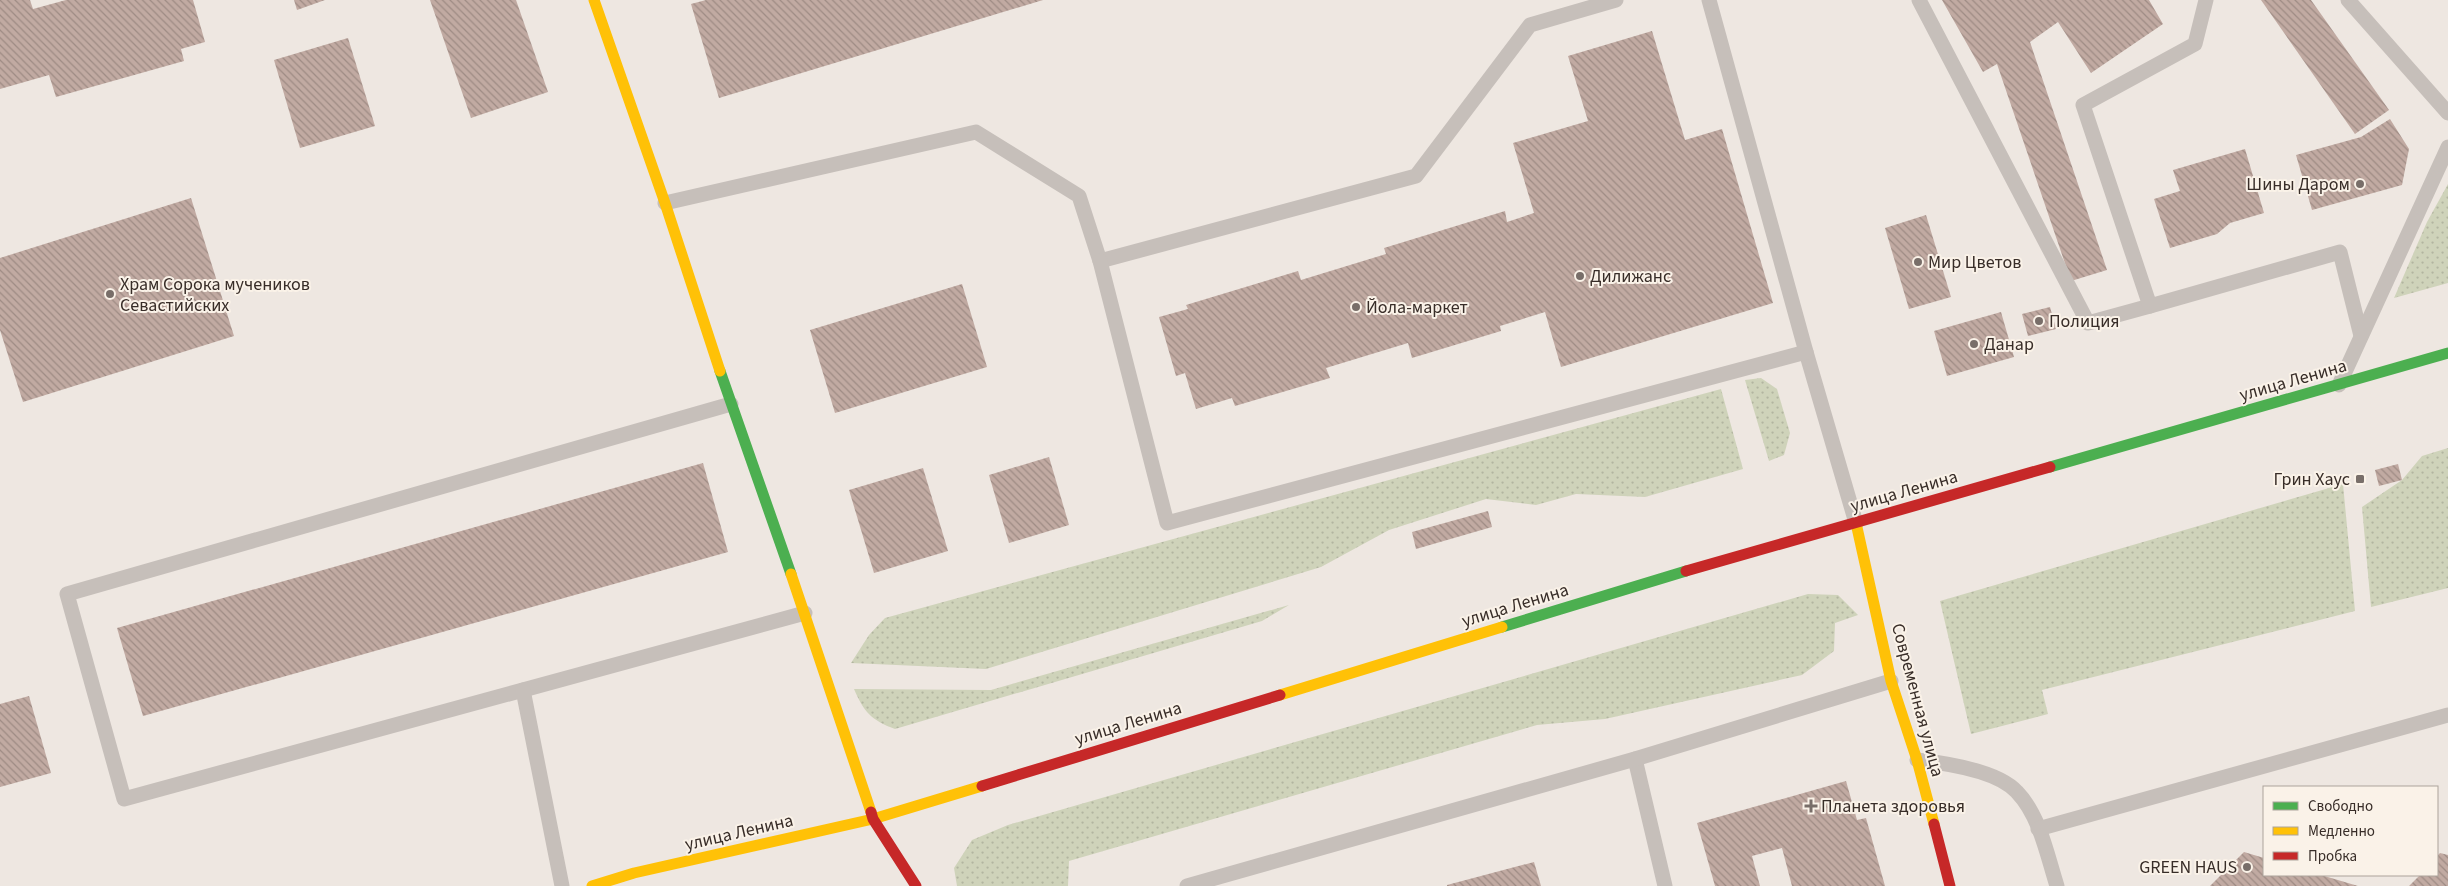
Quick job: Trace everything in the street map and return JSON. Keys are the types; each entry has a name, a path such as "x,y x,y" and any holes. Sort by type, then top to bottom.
{"main road":[{"path":"594,0 665,203 731,404 805,613 873,820 916,886"},
{"name":"улица Ленина","path":"592,886 634,873 873,820 1656,580 2448,353"},
{"name":"Современная улица","path":"1856,523 1891,681 1917,760 1950,886"}],"lane":[{"path":"1100,261 1416,176 1530,25 1616,0"},
{"path":"1709,0 1806,352 1856,523"},
{"path":"1919,0 2088,323 2340,252 2361,336"},
{"path":"2150,306 2083,105 2194,44 2206,0"},
{"path":"2348,0 2448,113"},
{"path":"665,203 976,132 1079,196 1100,261 1167,523 1806,352"},
{"path":"2339,384 2448,147"},
{"path":"731,404 67,594 124,799 805,613"},
{"path":"1187,886 1635,759 1891,681"},
{"path":"523,690 562,886"},
{"path":"2038,829 2448,715"},
{"path":"1635,759 1665,886"},
{"path":"1917,760 1951,764 1991,776 2017,791 2033,814 2057,886"}],"green space":[{"path":"2448,184 2448,283 2394,298 2427,222"},
{"path":"1761,378 1777,389 1790,433 1784,455 1769,461 1745,380"},
{"path":"1721,389 1743,469 1645,497 1576,494 1536,505 1486,499 1389,530 1321,567 986,669 851,663 869,635 885,618"},
{"path":"2448,448 2448,588 2371,607 2362,507 2402,480 2422,456"},
{"path":"2343,484 2355,611 2042,690 2048,714 1971,734 1940,601"},
{"path":"1808,594 1838,595 1858,615 1835,623 1834,651 1802,675 1605,719 1537,725 1069,861 1068,886 957,886 954,868 972,840 1008,825"},
{"path":"1289,605 1262,621 895,729 869,714 861,704 854,689 991,690"}],"building":[{"path":"0,0 30,0 33,9 66,0 193,0 205,42 181,49 184,61 56,97 49,75 0,89"},
{"path":"294,0 325,0 297,10"},
{"path":"430,0 516,0 548,92 471,118"},
{"path":"706,0 1043,0 719,98 691,4"},
{"path":"1942,0 2149,0 2163,24 2091,73 2058,22 2030,42 2107,270 2071,281 1997,64 1983,72"},
{"path":"2261,0 2311,0 2389,110 2355,134"},
{"path":"1652,31 1685,140 1722,129 1773,303 1561,367 1545,312 1500,326 1501,331 1412,358 1408,343 1326,368 1330,378 1235,406 1232,398 1196,409 1185,373 1176,376 1159,317 1188,309 1186,305 1298,271 1301,280 1386,254 1384,248 1505,211 1507,222 1534,213 1513,143 1588,121 1568,56"},
{"path":"348,38 375,126 300,148 274,60"},
{"path":"2390,119 2409,149 2402,185 2312,210 2296,155 2361,137"},
{"path":"2245,149 2264,213 2230,223 2217,234 2170,248 2154,199 2180,191 2173,170"},
{"name":"Храм Сорока мучеников Севастийских","path":"191,198 234,336 23,402 0,330 0,258"},
{"name":"Мир Цветов","path":"1926,215 1951,297 1909,309 1885,228"},
{"path":"962,284 987,367 835,413 810,330"},
{"name":"Полиция","path":"2050,307 2056,329 2028,336 2022,314"},
{"name":"Данар","path":"2001,312 2014,357 1947,376 1934,331"},
{"path":"1049,457 1069,525 1009,543 989,475"},
{"path":"703,463 728,552 143,716 117,628"},
{"path":"2398,464 2402,480 2379,486 2375,470"},
{"path":"923,468 948,551 874,573 849,490"},
{"path":"1488,511 1492,527 1416,549 1412,532"},
{"path":"29,696 51,773 0,787 0,704"},
{"path":"1846,781 1857,820 1866,818 1885,886 1792,886 1782,848 1752,856 1760,886 1715,886 1697,823"},
{"name":"GREEN HAUS","path":"2244,852 2263,858 2263,876 2324,876 2358,886 2210,886"},
{"path":"2440,853 2448,855 2448,886 2409,886 2419,876 2438,876 2438,855"},
{"path":"1534,862 1541,886 1447,886 1447,885"}],"traffic: fast":[{"path":"2050,467 2448,353"},
{"path":"720,371 791,574"},
{"path":"1502,627 1686,571"}],"traffic: slow":[{"path":"594,0 665,203 720,371"},
{"path":"1856,523 1891,681 1917,760 1934,824"},
{"path":"791,574 871,812"},
{"path":"1280,695 1502,627"},
{"path":"592,886 634,873 873,819 982,786"}],"traffic: jam":[{"path":"1686,571 2050,467"},
{"path":"982,786 1280,695"},
{"path":"871,812 873,819 916,886"},
{"path":"1934,824 1950,886"}],"place":[{"name":"Шины Даром","path":"2360,184"},
{"name":"Мир Цветов","path":"1918,262"},
{"name":"Дилижанс","path":"1580,276"},
{"name":"Храм Сорока мучеников Севастийских","path":"110,294"},
{"name":"Йола-маркет","path":"1356,307"},
{"name":"Полиция","path":"2039,321"},
{"name":"Данар","path":"1974,344"},
{"name":"Грин Хаус","path":"2360,479"},
{"name":"Планета здоровья","path":"1811,806"},
{"name":"GREEN HAUS","path":"2247,867"}]}
